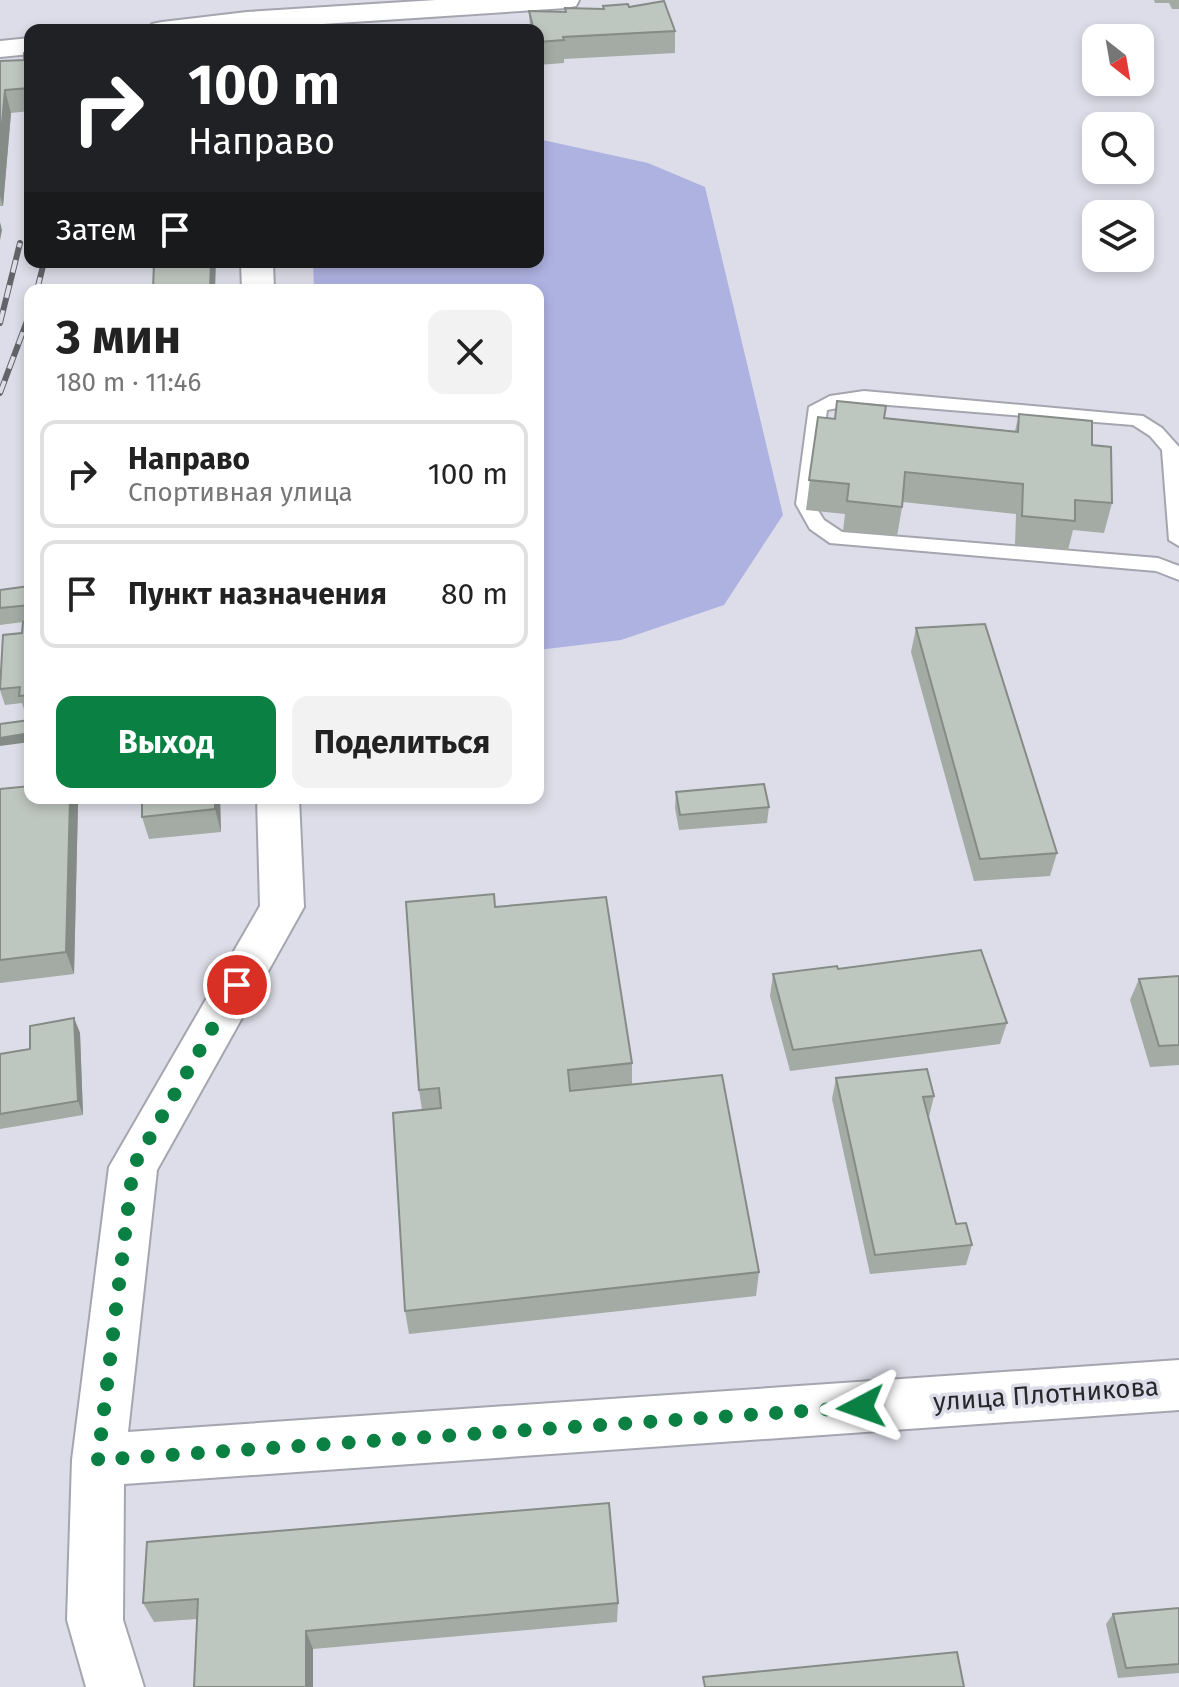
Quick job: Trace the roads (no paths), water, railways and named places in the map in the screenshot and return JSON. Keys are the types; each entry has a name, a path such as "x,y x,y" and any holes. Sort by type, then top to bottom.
{"street":[{"path":"201,24 247,17 566,0"},
{"path":"0,49 24,47"},
{"path":"115,1687 95,1620 98,1460 133,1167 282,907 278,804"},
{"name":"улица Плотникова","path":"98,1460 1179,1385"}],"lane":[{"path":"1179,540 1171,449 1156,432 1137,420 864,397 836,400 818,407 805,504 817,524 837,538 1158,565 1179,573"}],"railway":[{"path":"0,323 20,243"},
{"path":"38,284 42,268"},
{"path":"0,393 24,329"}]}
